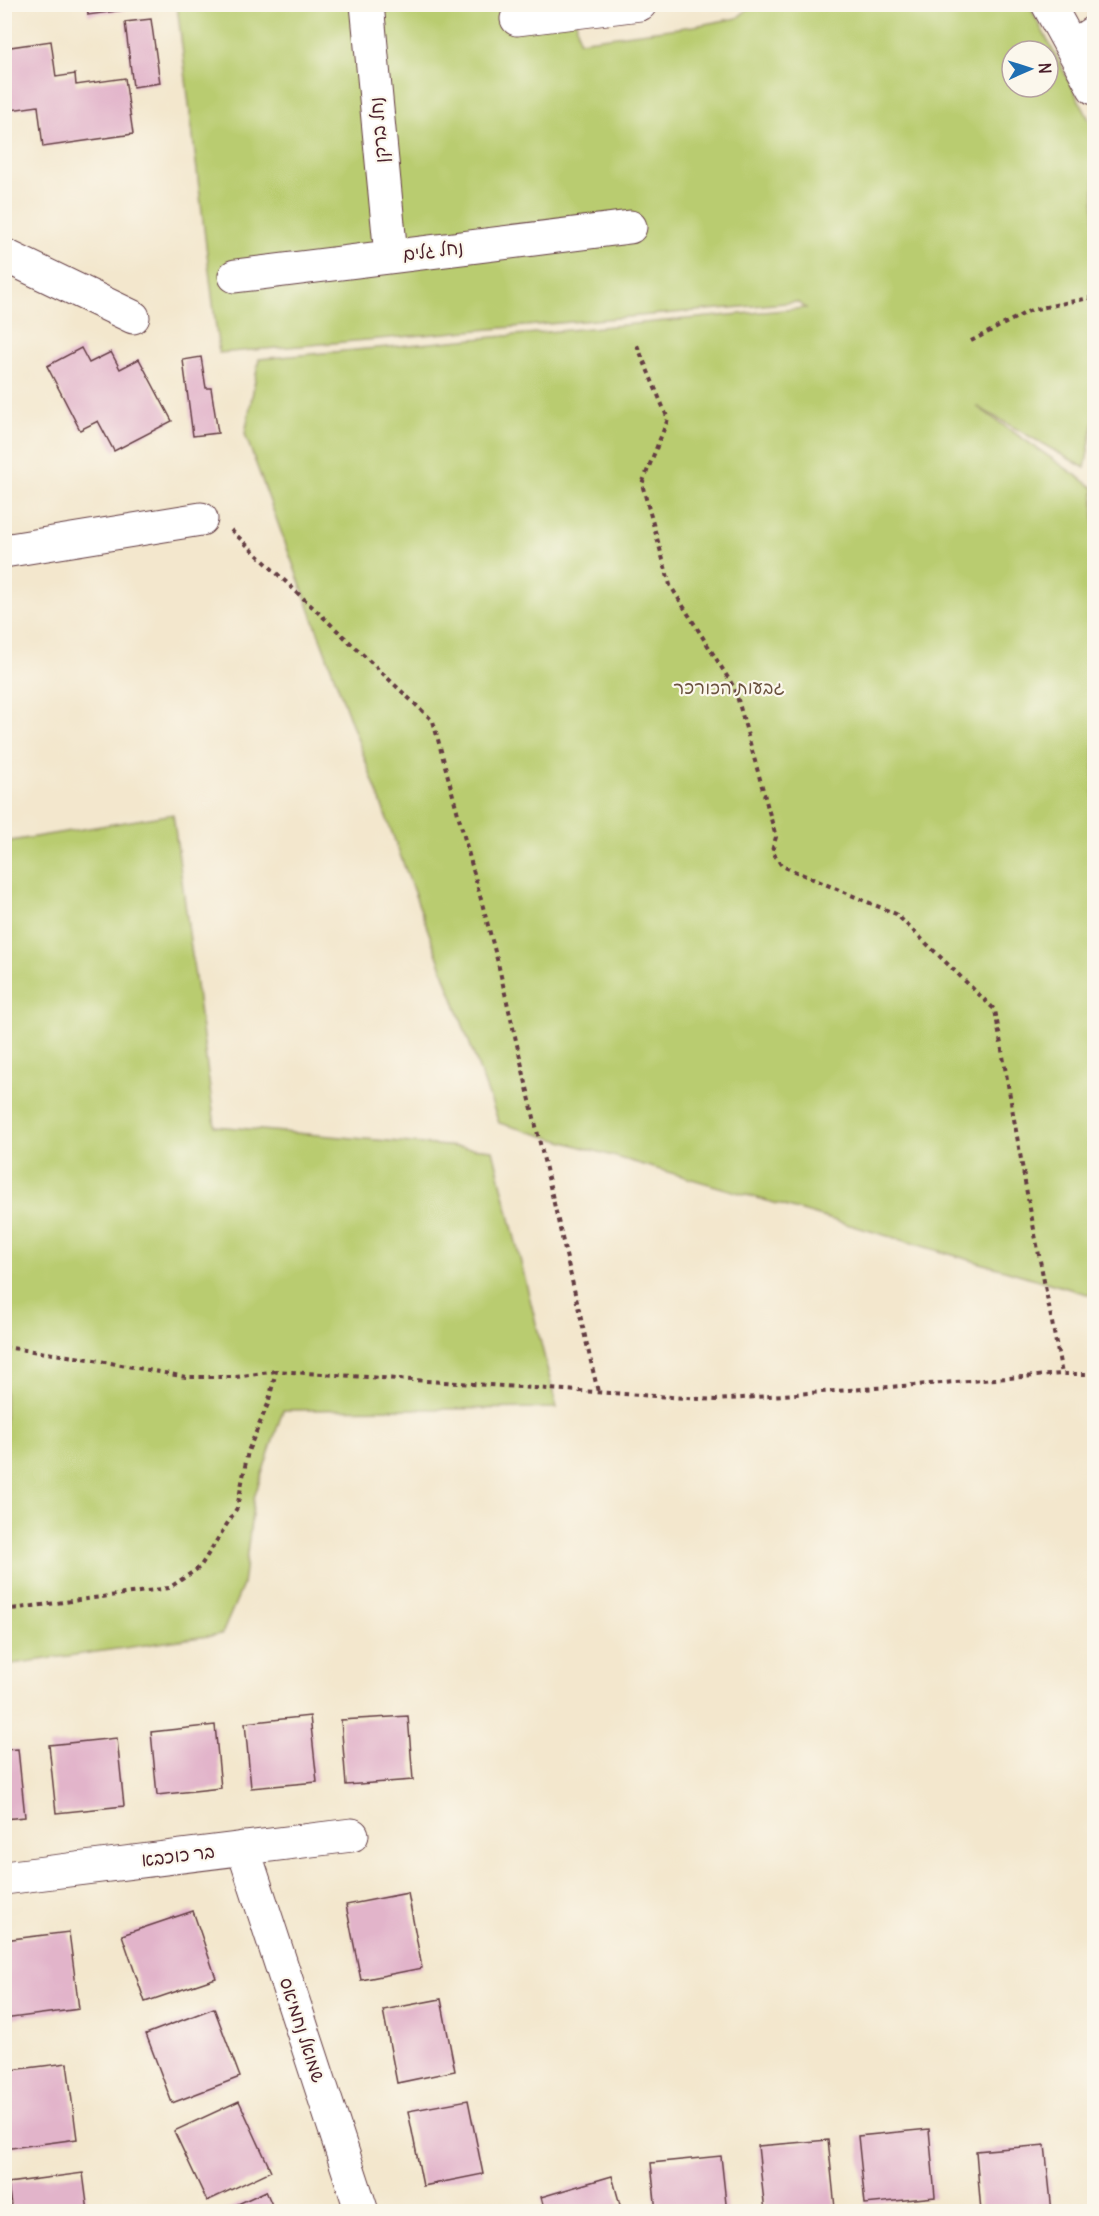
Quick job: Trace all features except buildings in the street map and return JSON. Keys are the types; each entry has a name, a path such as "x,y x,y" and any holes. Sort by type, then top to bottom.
{"street":[{"name":"נחל ברקן","path":"367,4 391,256"},
{"path":"516,20 640,4"},
{"path":"1048,4 1082,34 1095,88"},
{"name":"נחל גלים","path":"236,276 630,227"},
{"path":"4,255 133,317"},
{"path":"4,551 201,519"},
{"name":"בר כוכבא","path":"4,1878 352,1835"},
{"name":"שמואל נחמיאס","path":"243,1848 362,2211"}],"path":[{"path":"970,341 1032,310 1095,297"},
{"path":"637,345 668,419 642,484 670,585 735,689 776,837 772,851 782,866 896,914 994,1010 1062,1374"},
{"path":"201,519 224,523 433,721 497,960 598,1392"},
{"path":"4,1347 89,1359 186,1377 236,1377 276,1371 716,1400 1062,1374 1095,1374"},
{"path":"4,1610 169,1588 200,1567 237,1508 248,1451 268,1404 276,1371"}],"green space":[{"name":"גבעות הכורכר","path":"177,5 574,5 579,41 737,18 753,5 1029,5 1047,39 1000,39 1000,99 1060,99 1060,64 1094,129 1094,420 1085,468 976,406 1094,488 1094,1296 499,1123 245,434 259,359 806,308 797,302 219,353"},
{"path":"173,814 215,1126 493,1150 557,1408 283,1410 254,1498 243,1585 222,1634 5,1665 5,842"}]}
